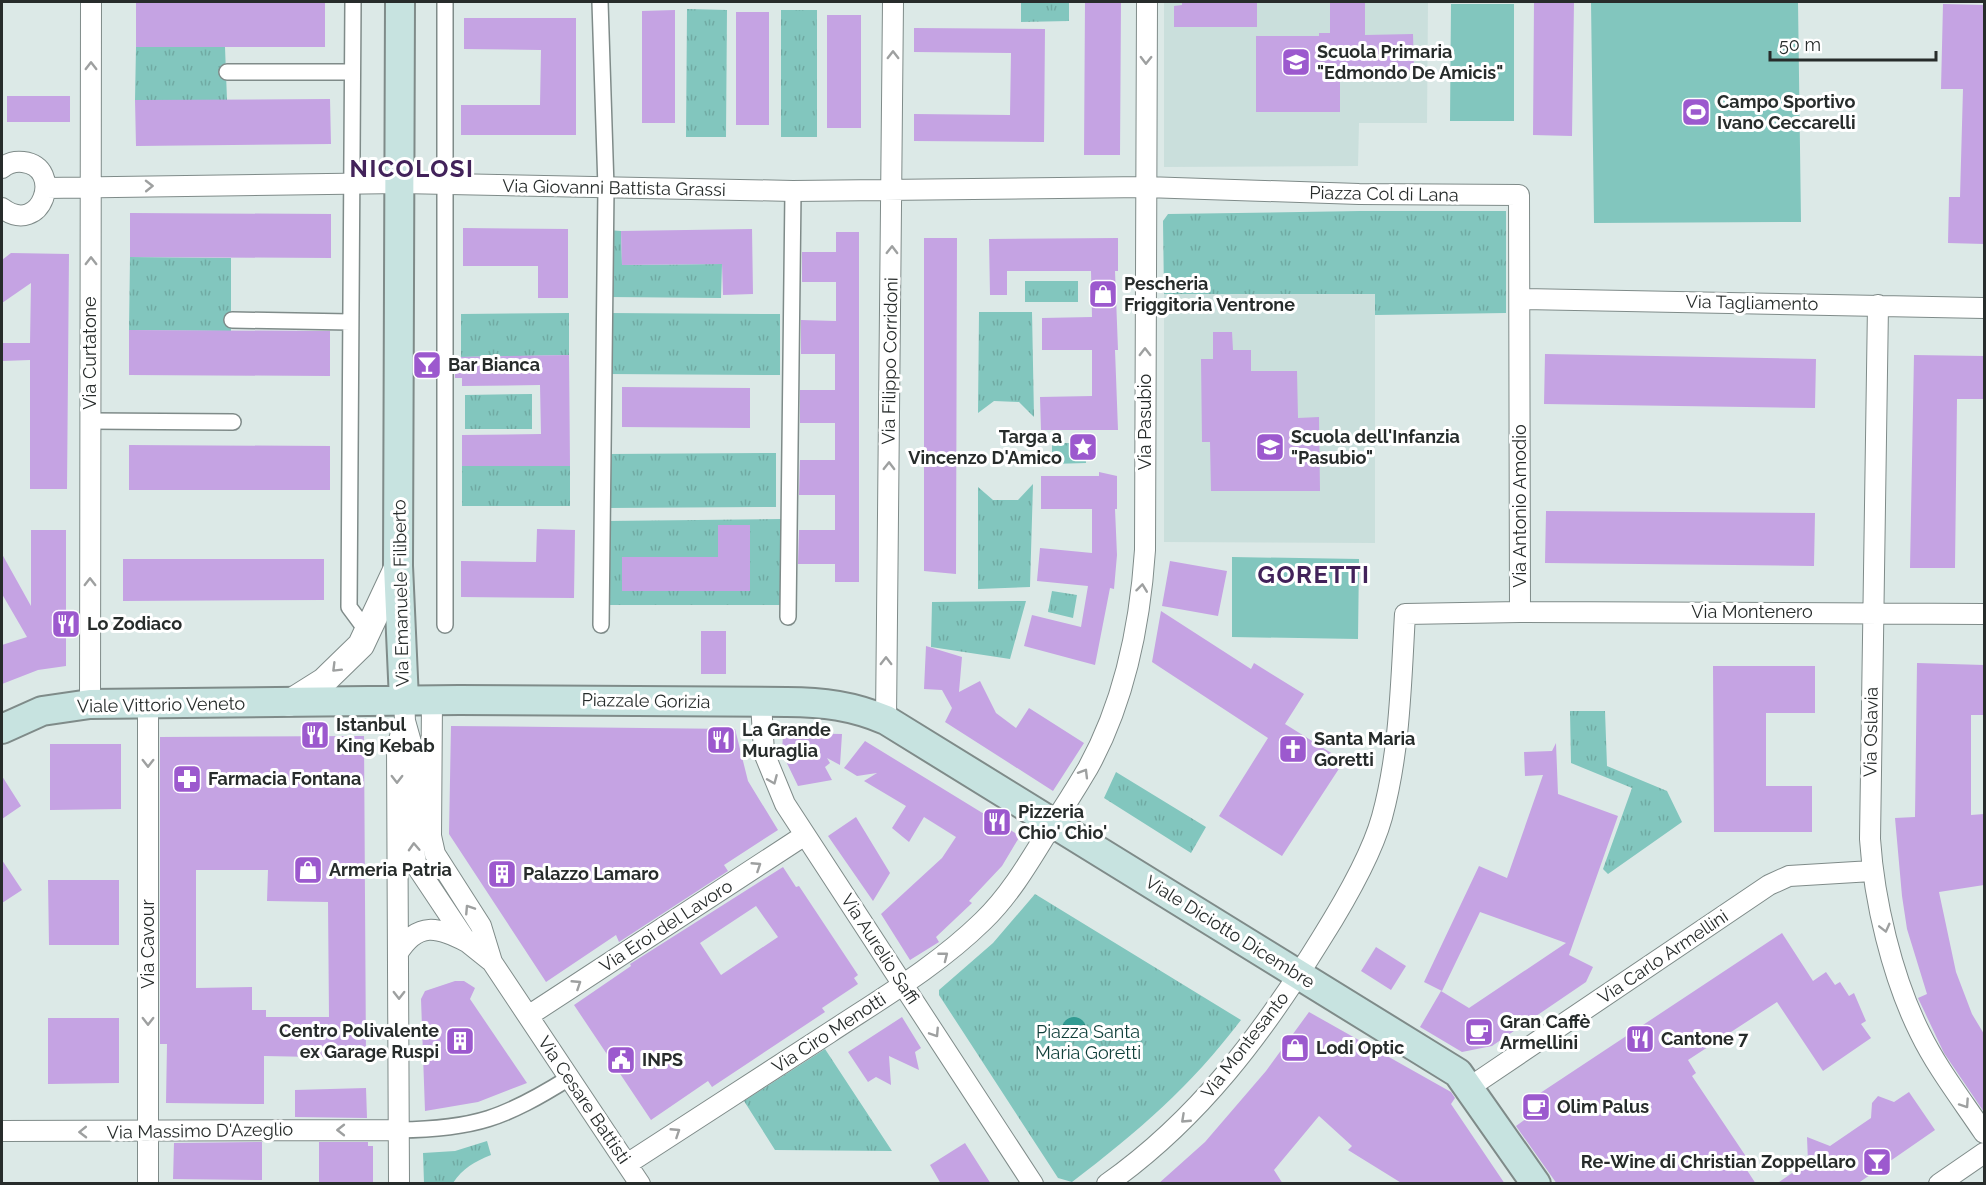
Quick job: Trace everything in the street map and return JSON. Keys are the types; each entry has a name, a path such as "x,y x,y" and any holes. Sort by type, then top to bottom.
{"main road":[{"name":"Via Emanuele Filiberto","path":"400,2 398,566 413,707"},
{"name":"Piazzale Gorizia","path":"413,707 761,702 838,704 861,709 886,720"},
{"name":"Viale Vittorio Veneto","path":"2,729 42,711 90,704 289,703 413,707"},
{"name":"Viale Diciotto Dicembre","path":"886,720 1449,1067 1470,1087 1536,1184"}],"street":[{"name":"Via Curtatone","path":"90,704 91,2"},
{"name":"Via Emanuele Filiberto","path":"353,2 349,607 369,634"},
{"path":"445,2 445,625"},
{"path":"600,2 606,188 601,625"},
{"name":"Via Filippo Corridoni","path":"886,720 893,191 893,2"},
{"name":"Via Pasubio","path":"1054,823 1088,767 1116,706 1131,655 1143,588 1147,2"},
{"path":"227,72 351,72"},
{"path":"3,164 16,161 36,167 44,178 46,188 42,203 36,210 18,216 4,217"},
{"name":"Via Giovanni Battista Grassi","path":"46,188 351,183 793,191 1145,187"},
{"name":"Piazza Col di Lana","path":"1145,187 1359,194 1519,195 1520,299"},
{"path":"788,617 793,191"},
{"name":"Via Tagliamento","path":"1520,299 1984,308"},
{"name":"Via Antonio Amodio","path":"1299,974 1347,898 1382,819 1397,747 1405,614 1520,612 1520,299"},
{"name":"Via Oslavia","path":"1878,305 1872,613 1870,839 1872,872 1899,979 1919,1031 1984,1132"},
{"path":"232,320 350,322"},
{"path":"90,421 233,422"},
{"path":"289,703 324,681 353,654 369,634 398,566"},
{"name":"Via Montenero","path":"1520,612 1984,614"},
{"name":"Via Aurelio Saffi","path":"761,702 764,753 785,804 1033,1184"},
{"name":"Via Cavour","path":"148,704 148,1184"},
{"name":"Via Emanuele Filiberto","path":"399,1184 397,746 413,707"},
{"path":"413,707 415,860 467,942"},
{"path":"413,707 431,845 481,926 492,962"},
{"name":"Via Ciro Menotti","path":"627,1164 903,985 951,950 985,920 1012,889 1054,823"},
{"name":"Via Eroi del Lavoro","path":"528,1016 805,834"},
{"name":"Via Carlo Armellini","path":"1470,1087 1769,885 1789,876 1872,872"},
{"path":"398,953 415,934 430,929 446,931 467,942 492,962"},
{"name":"Via Cesare Battisti","path":"492,962 640,1184"},
{"name":"Via Montesanto","path":"1107,1184 1188,1117 1225,1077 1299,974"},
{"path":"399,1130 464,1126 489,1120 513,1112 569,1078"},
{"name":"Via Massimo D'Azeglio","path":"2,1131 399,1130"},
{"path":"1939,1184 1984,1153"}],"shaded area":[{"name":"Scuola Primaria \"Edmondo De Amicis\"","path":"1164,2 1428,2 1427,123 1359,123 1358,166 1164,167"},
{"name":"Scuola dell'Infanzia \"Pasubio\"","path":"1164,294 1375,294 1375,543 1164,542"}],"green space":[{"path":"1021,2 1069,2 1069,21 1021,22"},
{"name":"Campo Sportivo Ivano Ceccarelli","path":"1591,2 1798,2 1801,222 1594,223"},
{"path":"1451,4 1514,4 1514,121 1450,121"},
{"path":"687,9 727,10 726,137 686,137"},
{"path":"781,10 817,10 817,137 781,137"},
{"path":"136,47 225,47 227,100 135,100"},
{"path":"1506,211 1506,313 1375,315 1375,294 1164,294 1163,221 1168,214"},
{"path":"608,230 621,231 622,265 722,264 721,298 608,297"},
{"path":"130,257 231,258 231,331 129,330"},
{"path":"1025,281 1078,281 1078,302 1025,302"},
{"path":"979,312 1032,312 1034,417 1019,402 994,401 978,413"},
{"path":"569,313 569,355 461,357 461,314"},
{"path":"608,313 780,314 780,375 607,374"},
{"path":"532,394 532,429 465,429 465,395"},
{"path":"1052,443 1085,443 1086,463 1052,464"},
{"path":"776,453 776,507 608,508 608,454"},
{"path":"462,466 570,466 570,506 462,506"},
{"path":"1033,484 1030,587 978,589 978,487 993,500 1018,500"},
{"path":"783,519 784,605 607,605 607,521"},
{"path":"1232,557 1359,559 1358,639 1232,637"},
{"path":"1052,591 1077,595 1073,618 1048,612"},
{"path":"1026,601 1010,659 931,647 932,602"},
{"path":"1570,711 1605,711 1607,766 1667,791 1682,822 1608,874 1603,869 1632,788 1571,763"},
{"path":"1116,772 1206,827 1191,853 1104,798"},
{"name":"Piazza Santa Maria Goretti","path":"1035,894 1241,1020 1222,1044 1163,1107 1120,1145 1072,1182 1058,1178 939,995 939,990 993,943"},
{"path":"825,1049 892,1151 775,1150 744,1101"},
{"path":"487,1141 491,1155 469,1166 453,1183 424,1183 423,1153 455,1151"}],"water":[{"path":"1074,1017 1083,1020 1086,1029 1083,1038 1074,1041 1065,1038 1062,1029 1065,1020"}],"building":[{"path":"136,2 325,2 325,47 136,47"},
{"path":"1085,2 1121,2 1120,155 1084,155"},
{"path":"1182,2 1257,2 1257,27 1174,27 1174,6 1182,5"},
{"path":"1330,2 1365,2 1365,35 1413,34 1414,70 1340,72 1340,112 1256,112 1256,36 1319,36 1319,33 1330,33"},
{"path":"1534,2 1574,2 1572,136 1533,135"},
{"path":"1943,4 1984,5 1984,244 1948,243 1949,197 1960,197 1963,89 1941,89"},
{"path":"675,10 675,123 642,123 642,11"},
{"path":"736,12 769,12 769,125 736,125"},
{"path":"827,15 861,15 861,128 827,128"},
{"path":"464,18 576,18 576,135 461,135 461,105 540,105 541,50 464,49"},
{"path":"914,28 1045,29 1044,142 914,141 914,114 1010,115 1011,53 914,52"},
{"path":"7,96 70,96 70,122 7,122"},
{"path":"330,99 331,144 136,146 135,100"},
{"path":"130,213 331,214 331,258 130,257"},
{"path":"463,228 568,229 568,298 538,298 538,266 463,266"},
{"path":"752,229 753,294 723,295 722,264 622,265 621,231"},
{"path":"836,232 859,232 859,582 835,582 835,564 798,564 799,530 835,530 835,495 799,495 800,460 835,460 835,423 800,423 800,390 835,390 835,354 801,354 801,320 836,321 836,282 802,282 802,252 836,252"},
{"path":"924,238 957,238 956,574 924,571"},
{"path":"1118,238 1118,271 1115,271 1118,350 1115,350 1118,430 1041,430 1040,397 1092,396 1092,350 1042,350 1042,318 1092,317 1091,271 1007,271 1007,295 990,295 989,239"},
{"path":"11,253 69,254 67,489 30,489 30,360 2,361 2,343 30,343 31,283 2,303 2,260"},
{"path":"129,330 330,331 330,376 129,375"},
{"path":"1213,332 1232,332 1233,350 1251,350 1251,371 1297,371 1298,418 1319,417 1320,491 1211,491 1210,442 1202,442 1201,359 1213,359"},
{"name":"Bar Bianca","path":"417,353 435,353 435,377 416,377"},
{"path":"1545,354 1816,359 1815,408 1544,404"},
{"path":"569,355 570,466 462,466 462,435 541,434 540,385 462,386 462,378 455,378 455,357"},
{"path":"1914,355 1984,356 1984,399 1957,399 1955,568 1910,568"},
{"path":"622,387 750,388 750,428 622,427"},
{"path":"129,445 330,446 330,490 129,490"},
{"path":"1099,472 1117,476 1117,509 1115,509 1117,555 1114,589 1110,588 1095,665 1024,646 1032,615 1081,627 1088,586 1037,581 1040,548 1092,553 1092,509 1041,509 1041,476 1099,476"},
{"path":"1546,511 1815,513 1814,566 1545,563"},
{"path":"718,525 750,525 750,591 622,591 622,557 718,557"},
{"path":"537,529 575,530 574,598 461,597 461,561 536,562"},
{"path":"31,530 66,530 66,666 38,670 2,684 2,645 27,637 2,594 2,554 31,606"},
{"path":"123,559 324,559 324,600 123,601"},
{"path":"1170,561 1227,571 1218,616 1162,606"},
{"name":"Santa Maria Goretti","path":"1161,611 1251,669 1254,663 1304,694 1285,724 1344,761 1282,856 1219,816 1268,738 1152,662"},
{"path":"701,631 726,631 726,674 701,674"},
{"path":"926,646 962,657 959,692 980,681 996,713 1016,728 1029,708 1084,743 1053,791 945,722 952,708 942,690 924,689"},
{"path":"1917,663 1984,665 1984,715 1971,715 1971,815 1984,814 1984,885 1939,892 1956,972 1972,1014 1984,1034 1984,1112 1944,1053 1918,998 1927,994 1907,929 1902,896 1895,818 1915,817"},
{"path":"1713,666 1815,666 1815,713 1766,713 1766,786 1812,786 1812,832 1714,832"},
{"path":"451,726 735,729 748,781 778,830 724,865 728,871 619,942 616,935 546,982 449,834"},
{"path":"783,733 842,734 840,765 827,758 830,763 825,767 832,780 798,786 782,753"},
{"path":"364,736 366,1058 264,1056 264,1104 166,1103 167,1044 160,1044 160,737","holes":["196,870 268,870 267,901 328,902 329,1017 266,1017 266,1010 252,1010 252,987 196,988"]},
{"path":"865,741 1020,836 1002,866 969,901 972,903 936,937 939,942 910,960 881,914 942,858 956,837 924,817 909,842 892,828 906,806 864,781 877,773 857,776 844,768"},
{"path":"1556,743 1558,794 1618,816 1569,955 1593,967 1586,982 1492,1046 1462,1052 1420,1027 1441,991 1469,1008 1566,943 1480,912 1442,991 1424,982 1479,866 1507,878 1543,775 1525,776 1524,752 1552,751"},
{"path":"50,744 121,744 121,809 50,810"},
{"path":"2,776 21,806 2,819"},
{"path":"856,817 890,873 873,901 828,836"},
{"path":"2,860 22,890 2,903"},
{"path":"783,867 796,887 799,886 858,975 854,978 858,984 822,1008 825,1012 712,1087 708,1081 651,1120 574,1005 631,966 630,964","holes":["756,906 778,937 721,975 700,943"]},
{"path":"48,880 119,880 119,945 49,945"},
{"path":"1782,933 1813,981 1826,972 1835,985 1840,982 1849,996 1854,993 1866,1021 1861,1024 1871,1038 1823,1071 1777,1002 1688,1060 1696,1073 1692,1076 1747,1158 1741,1161 1756,1184 1557,1184 1516,1126 1530,1116 1522,1105"},
{"path":"1376,947 1406,966 1391,990 1361,971"},
{"name":"Centro Polivalente ex Garage Ruspi","path":"455,981 464,981 475,988 470,999 527,1083 478,1102 425,1111 421,999 425,991"},
{"path":"1309,1012 1451,1092 1455,1098 1451,1104 1505,1184 1403,1184 1348,1150 1352,1146 1319,1116 1274,1170 1283,1184 1158,1184 1205,1142 1266,1071"},
{"path":"902,1017 921,1048 915,1052 919,1070 889,1056 891,1085 876,1077 868,1082 848,1052"},
{"path":"48,1018 119,1018 119,1083 48,1084"},
{"path":"366,1088 367,1118 295,1117 295,1090"},
{"path":"1909,1092 1935,1130 1857,1184 1776,1184 1808,1162 1807,1137 1830,1146 1871,1118 1872,1103 1878,1096 1894,1102"},
{"path":"262,1142 262,1180 173,1179 174,1143"},
{"path":"319,1142 368,1142 368,1146 373,1146 373,1184 319,1183"},
{"path":"965,1143 991,1184 941,1184 930,1165"}],"place":[{"name":"Scuola Primaria \"Edmondo De Amicis\"","path":"1296,62"},
{"name":"Campo Sportivo Ivano Ceccarelli","path":"1696,112"},
{"name":"Pescheria Friggitoria Ventrone","path":"1103,294"},
{"name":"Bar Bianca","path":"427,365"},
{"name":"Targa a Vincenzo D'Amico","path":"1083,447"},
{"name":"Scuola dell'Infanzia \"Pasubio\"","path":"1270,447"},
{"name":"Lo Zodiaco","path":"66,624"},
{"name":"Istanbul King Kebab","path":"315,735"},
{"name":"La Grande Muraglia","path":"721,740"},
{"name":"Santa Maria Goretti","path":"1293,749"},
{"name":"Farmacia Fontana","path":"187,779"},
{"name":"Pizzeria Chio' Chio'","path":"997,822"},
{"name":"Armeria Patria","path":"308,870"},
{"name":"Palazzo Lamaro","path":"502,874"},
{"name":"Gran Caffè Armellini","path":"1479,1032"},
{"name":"Cantone 7","path":"1640,1039"},
{"name":"Centro Polivalente ex Garage Ruspi","path":"460,1041"},
{"name":"Lodi Optic","path":"1295,1048"},
{"name":"INPS","path":"621,1060"},
{"name":"Olim Palus","path":"1536,1107"},
{"name":"Re-Wine di Christian Zoppellaro","path":"1877,1162"}],"district":[{"name":"NICOLOSI","path":"412,169"},
{"name":"GORETTI","path":"1314,575"}]}
